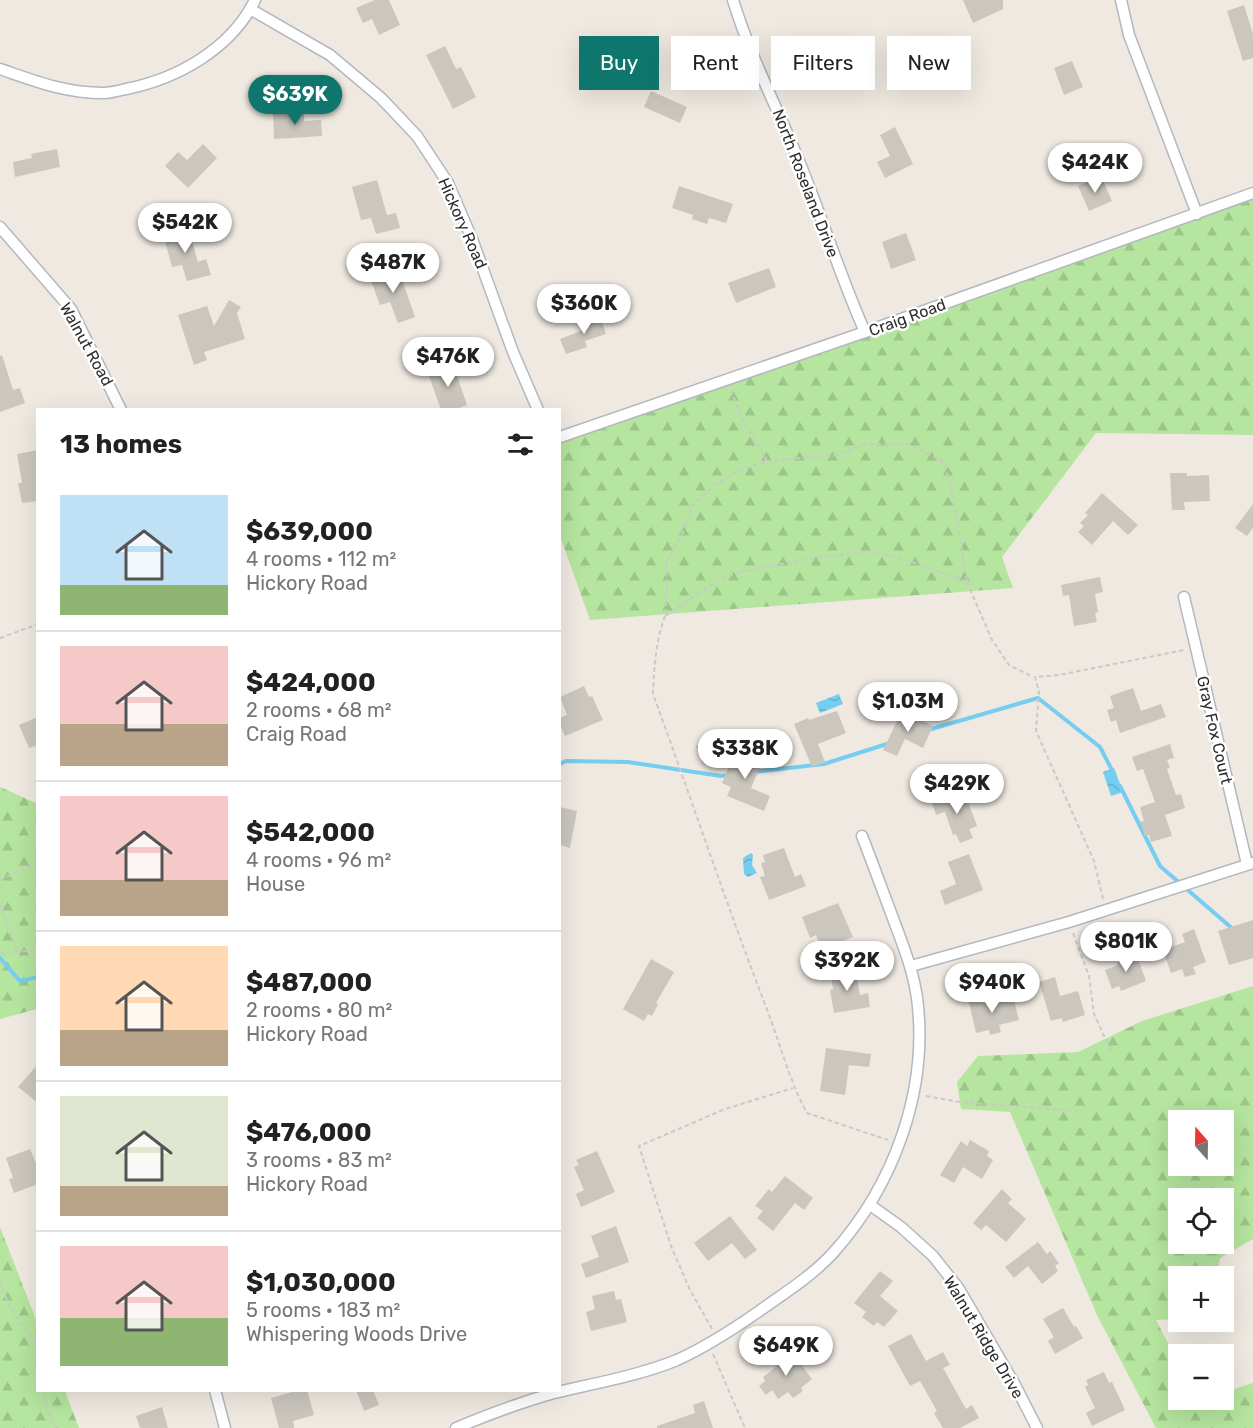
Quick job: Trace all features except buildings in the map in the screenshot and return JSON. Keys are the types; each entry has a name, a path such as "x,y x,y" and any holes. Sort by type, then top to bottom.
{"street":[{"name":"North Roseland Drive","path":"734,0 742,30 800,164 853,305 866,332"},
{"path":"1121,0 1129,35 1197,214"},
{"path":"0,69 53,88 104,93 146,85 186,68 214,49 233,31 253,4"},
{"name":"Hickory Road","path":"253,4 330,55 381,98 417,136 448,183 472,239 513,352 537,408"},
{"name":"Craig Road","path":"561,437 866,332 1253,193"},
{"name":"Walnut Road","path":"0,227 71,309 121,408"},
{"name":"Gray Fox Court","path":"1184,597 1250,864"},
{"path":"561,1390 642,1372 714,1342 792,1288 832,1254 870,1205 893,1160 910,1112 919,1039 912,966 862,836"},
{"path":"912,966 1069,921 1250,864"},
{"name":"Walnut Ridge Drive","path":"870,1205 901,1227 933,1256 959,1289 1015,1384 1037,1428"},
{"path":"216,1392 225,1428"},
{"path":"456,1428 551,1392"}],"path":[{"path":"728,379 741,417 767,461"},
{"path":"899,1143 807,1113 794,1088 653,694 656,649 665,616 666,563 683,532 693,505 713,486 738,471 767,461 836,455 866,444 909,444 942,461 953,493 967,582 992,640 1009,665 1035,678 1196,648"},
{"path":"665,616 720,579 745,571 872,550 967,582"},
{"path":"0,638 36,625"},
{"path":"1035,678 1039,692 1036,731 1094,861 1103,894 1104,910"},
{"path":"0,880 36,863"},
{"path":"0,903 17,951"},
{"path":"1069,921 1089,976 1094,1014 1111,1051"},
{"path":"0,953 36,950"},
{"path":"745,1428 725,1384 714,1342 671,1246 639,1146 725,1109 794,1088"},
{"path":"914,1094 959,1102 1077,1111"},
{"path":"0,1282 16,1317 32,1334 36,1344"},
{"path":"42,1392 56,1428"}],"green space":[{"path":"1253,193 1253,435 1096,433 1002,557 1013,588 590,620 561,539 561,437"},
{"path":"0,787 36,803 36,1009 0,1019"},
{"path":"1253,986 1253,1239 1234,1250 1234,1188 1168,1188 1168,1254 1227,1254 1220,1258 1219,1266 1168,1266 1168,1319 1156,1320 1169,1344 1168,1410 1234,1410 1234,1389 1253,1383 1253,1428 1156,1428 1097,1315 1010,1112 961,1109 957,1082 978,1056 1078,1052 1142,1021"},
{"path":"0,1227 36,1319 36,1392 65,1392 79,1428 0,1428"}],"water":[{"path":"839,694 843,704 820,713 816,703"},
{"path":"1114,768 1123,792 1111,796 1103,772"},
{"path":"751,853 753,855 752,865 757,873 748,877 744,874 743,858"}],"waterway":[{"path":"928,730 1038,698 1100,747 1114,774"},
{"path":"754,772 824,764 890,743"},
{"path":"561,764 566,761 628,762 721,776 729,775"},
{"path":"1120,786 1160,866 1234,930"},
{"path":"0,958 20,981 36,977"}]}
